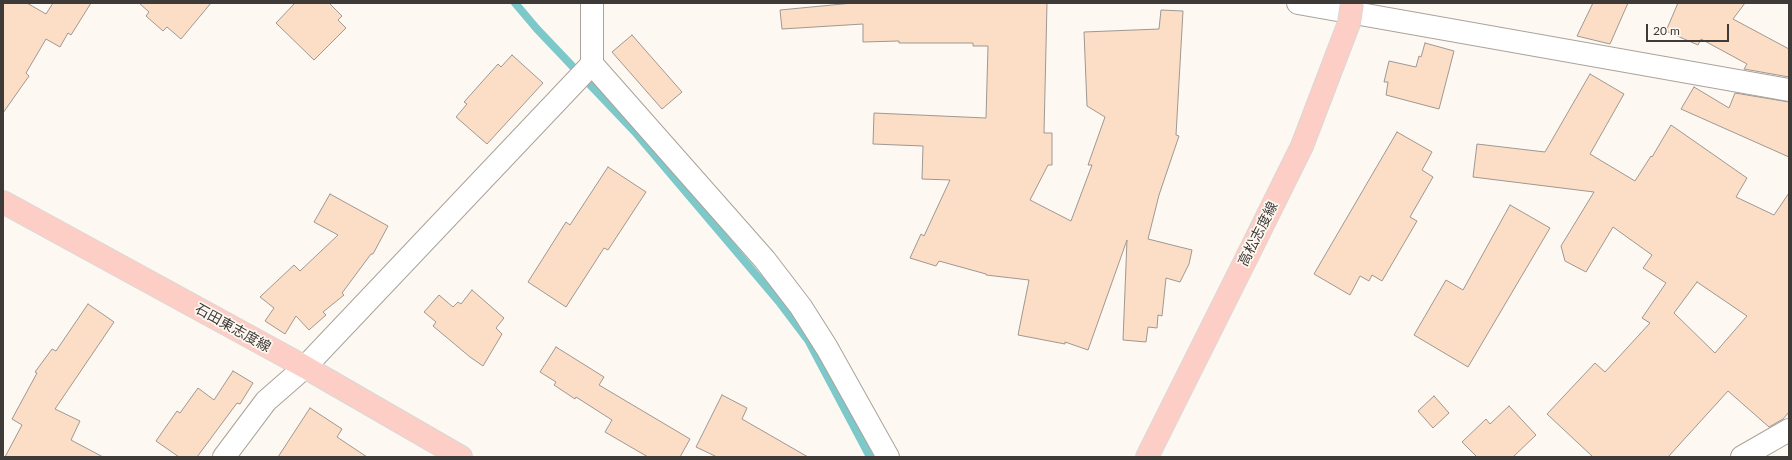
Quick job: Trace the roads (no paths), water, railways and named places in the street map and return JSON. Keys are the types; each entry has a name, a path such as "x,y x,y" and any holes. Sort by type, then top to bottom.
{"main road":[{"name":"高松志度線","path":"1147,457 1302,146 1349,23 1352,3"},
{"name":"石田東志度線","path":"3,202 305,367 461,457"}],"street":[{"path":"592,3 592,64 765,260 801,307 827,348 888,457"},
{"path":"1298,3 1789,90"},
{"path":"224,457 266,401 305,367 592,64"},
{"path":"1742,457 1789,430"}],"waterway":[{"path":"515,3 537,29 635,132 780,303 808,340 870,457"}]}
